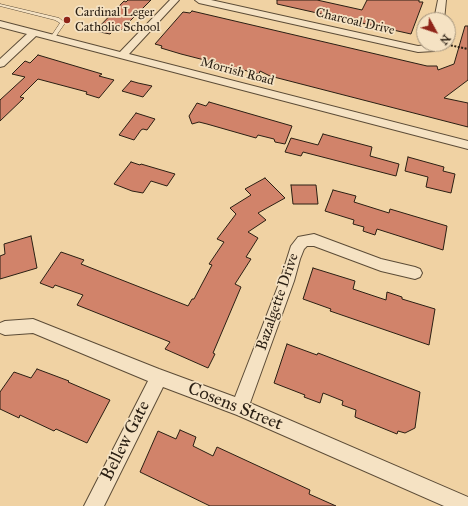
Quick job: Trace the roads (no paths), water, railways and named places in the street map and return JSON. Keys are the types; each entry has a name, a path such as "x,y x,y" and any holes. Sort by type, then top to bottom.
{"street":[{"path":"123,55 175,0"},
{"name":"Charcoal Drive","path":"198,0 416,49"},
{"path":"440,12 442,0"},
{"name":"Morrish Road","path":"0,24 123,55 211,80 468,145"},
{"path":"0,64 34,33"},
{"name":"Bazalgette Drive","path":"240,407 287,281 292,259 298,246 303,241 314,240 381,264 415,273"},
{"name":"Cosens Street","path":"5,328 33,326 159,377 240,407 461,504"},
{"name":"Bellew Gate","path":"94,506 159,377"}],"lane":[{"path":"0,5 57,19 63,23 52,38"}],"place":[{"name":"Cardinal Leger Catholic School","path":"67,20"}]}
